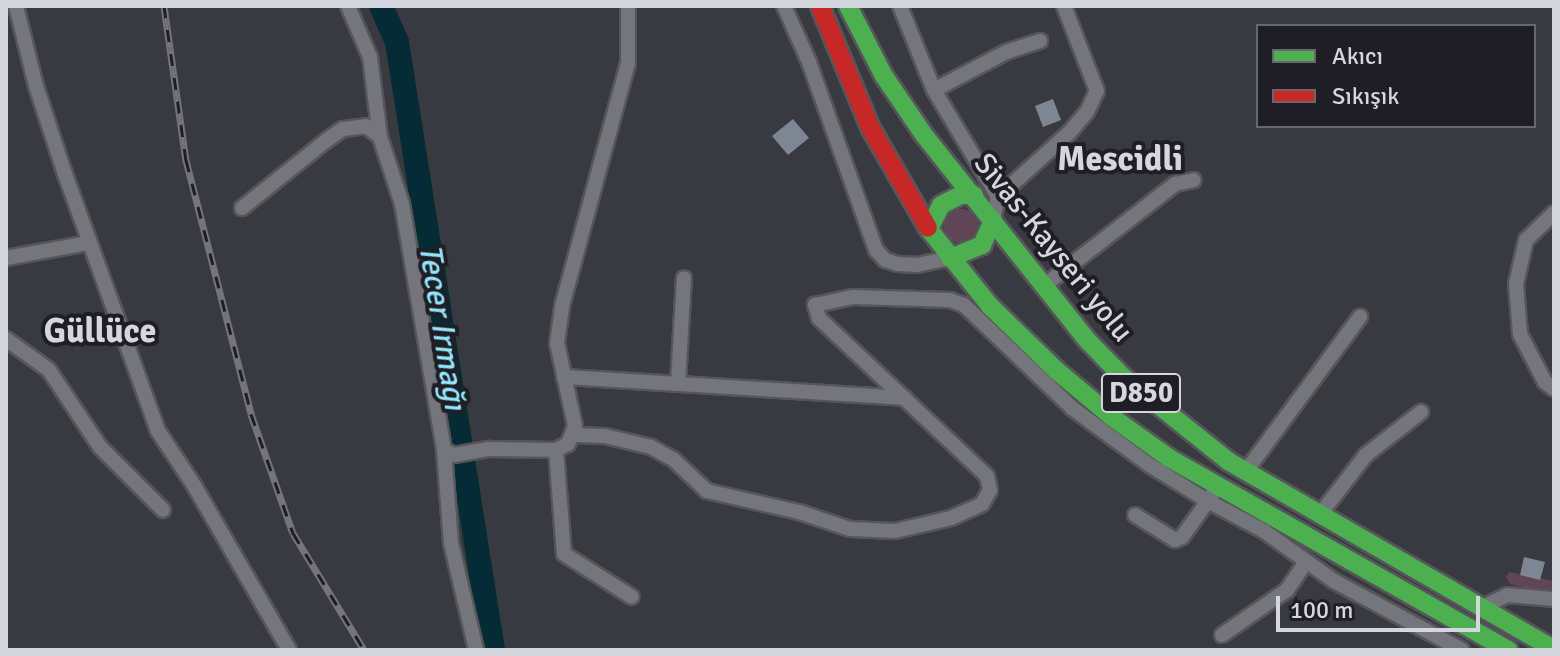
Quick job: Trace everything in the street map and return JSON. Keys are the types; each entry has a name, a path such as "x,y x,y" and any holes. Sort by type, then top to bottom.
{"highway":[{"name":"D850","path":"820,6 870,127 929,229 990,306 1056,370 1112,417 1213,493 1509,650"},
{"name":"Sivas-Kayseri yolu","path":"848,6 896,95 1088,341 1122,376 1169,417 1246,471 1485,606 1554,649"},
{"path":"929,229 934,213 941,205 961,195 974,195"},
{"path":"950,258 982,245 993,220"}],"street":[{"path":"16,6 36,86 88,243 158,431 195,487 289,650"},
{"path":"348,6 370,57 380,137 402,204 449,453 451,543 476,650"},
{"path":"575,435 557,343 562,306 628,63 628,6"},
{"path":"784,6 809,62 876,250 885,260 907,265 950,258"},
{"path":"900,6 934,90 998,197"},
{"path":"993,220 998,197 1070,132 1087,112 1097,91 1064,6"},
{"path":"934,90 1006,52 1040,41"},
{"path":"242,208 343,129 366,126 380,137"},
{"path":"1045,285 1175,184 1194,180"},
{"path":"974,195 998,197"},
{"path":"1554,213 1526,240 1516,284 1520,334 1545,382 1554,389"},
{"path":"907,265 926,252 930,242 929,229"},
{"path":"6,258 88,243"},
{"path":"678,384 684,278"},
{"path":"449,453 489,449 556,450 575,435 605,436 651,447 674,460 707,491 799,512 850,529 895,531 919,528 982,504 990,490 987,476 819,318 815,305 853,297 958,301 1072,408 1151,466 1213,493 1305,563 1462,650"},
{"path":"1246,471 1360,317"},
{"path":"6,339 49,370 100,447 163,510"},
{"path":"564,377 904,398"},
{"path":"1321,513 1366,455 1421,412"},
{"path":"556,450 564,554 632,597"},
{"path":"1135,515 1175,540 1182,537 1213,493"},
{"path":"1222,635 1287,590 1305,563"},
{"path":"1485,606 1508,595 1554,599"}],"shaded area":[{"path":"961,209 973,214 978,226 973,238 961,243 949,238 944,226 949,214"},
{"path":"1509,572 1554,581 1554,594 1510,584 1506,577"}],"building":[{"path":"1053,99 1061,120 1043,127 1035,106"},
{"path":"793,119 809,138 788,155 772,136"},
{"path":"1524,557 1545,562 1540,580 1520,575"}],"waterway":[{"name":"Tecer Irmağı","path":"381,6 397,42 493,650"}],"railway":[{"path":"164,6 186,160 251,414 293,533 364,650"}],"traffic: fast":[{"path":"848,6 884,76 924,135 1088,341 1122,376 1228,461 1554,649"},
{"path":"929,229 941,205 961,195 974,195"},
{"path":"950,258 982,245 993,220"},
{"path":"928,228 990,306 1056,370 1112,417 1169,458 1509,650"}],"traffic: jam":[{"path":"820,6 870,127 928,228"}],"district":[{"name":"Mescidli","path":"1120,160"},
{"name":"Güllüce","path":"100,332"}]}
